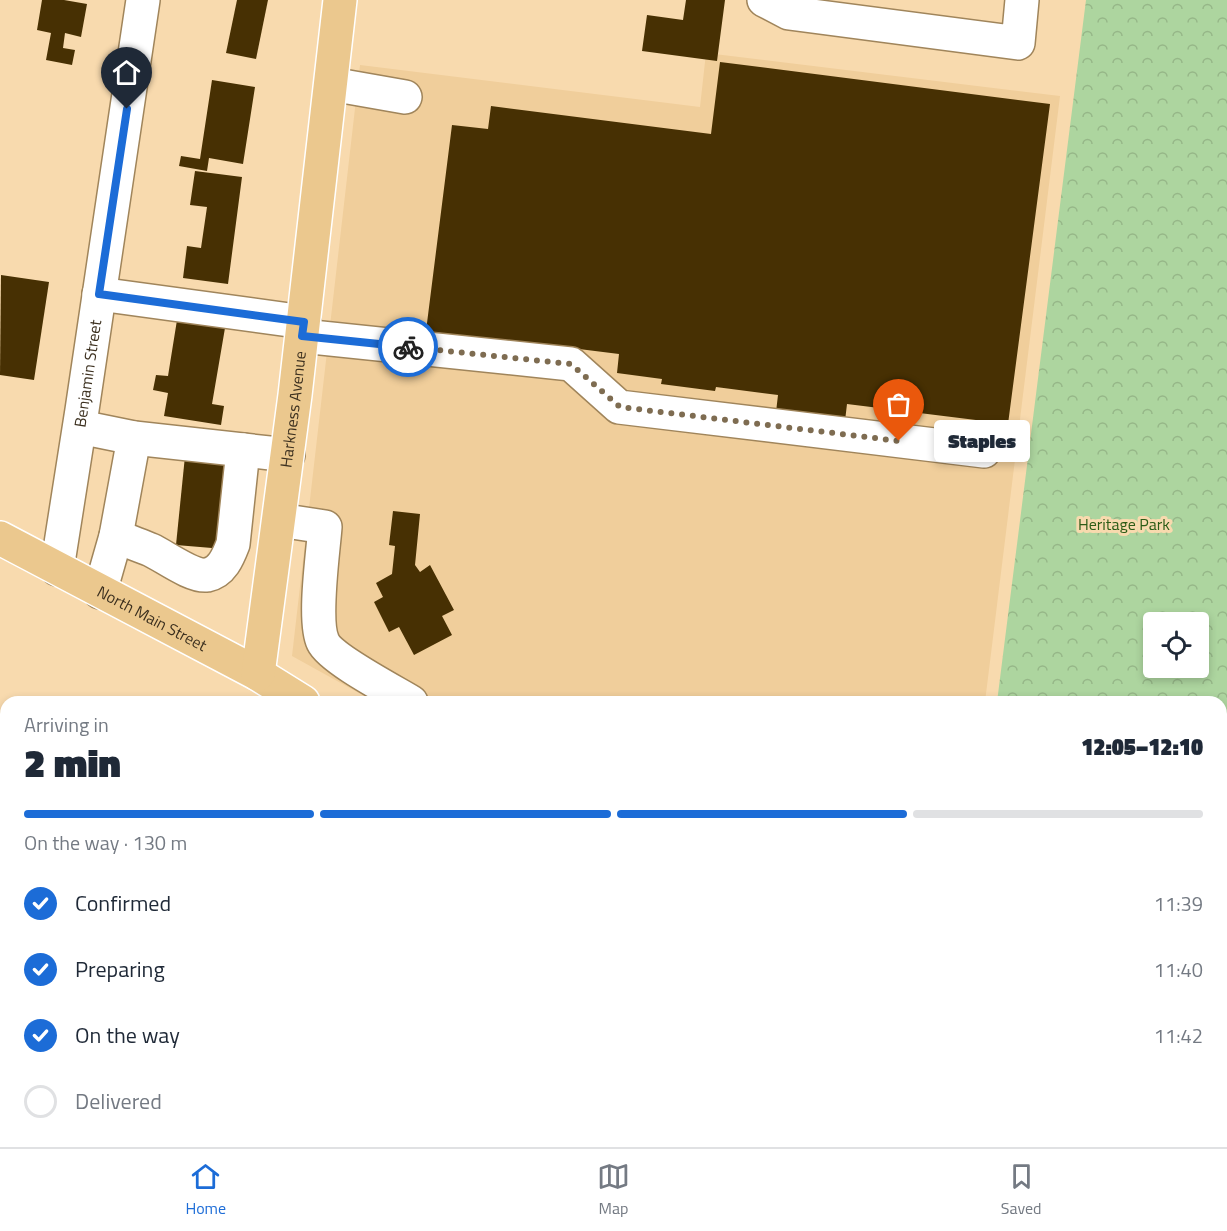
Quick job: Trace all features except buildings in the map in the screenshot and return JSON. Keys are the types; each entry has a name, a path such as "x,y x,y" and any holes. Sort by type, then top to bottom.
{"main road":[{"name":"Harkness Avenue","path":"258,674 288,455 340,0"},
{"name":"North Main Street","path":"0,538 258,674 293,696"}],"street":[{"name":"Benjamin Street","path":"57,569 143,0"},
{"path":"764,0 789,13 1018,43 1022,0"},
{"path":"330,84 405,97"},
{"path":"99,294 303,329 571,364 620,407 984,451"},
{"path":"80,427 134,438 288,455"},
{"path":"100,592 116,536 134,438"},
{"path":"116,536 153,551 192,572 205,575 218,570 228,559 233,544 243,450"},
{"path":"279,520 325,527 318,614 323,643 343,661 401,696"}],"shaded area":[{"path":"706,53 1060,96 986,696 364,696 292,656 360,65 700,107"}],"green space":[{"name":"Heritage Park","path":"1086,0 1227,0 1227,696 998,696"}],"way so far":[{"path":"408,347 571,364 620,407 899,441"}],"place":[{"name":"Staples","path":"899,441"}],"route":[{"path":"127,109 99,294 304,322 302,336 408,347"}]}
